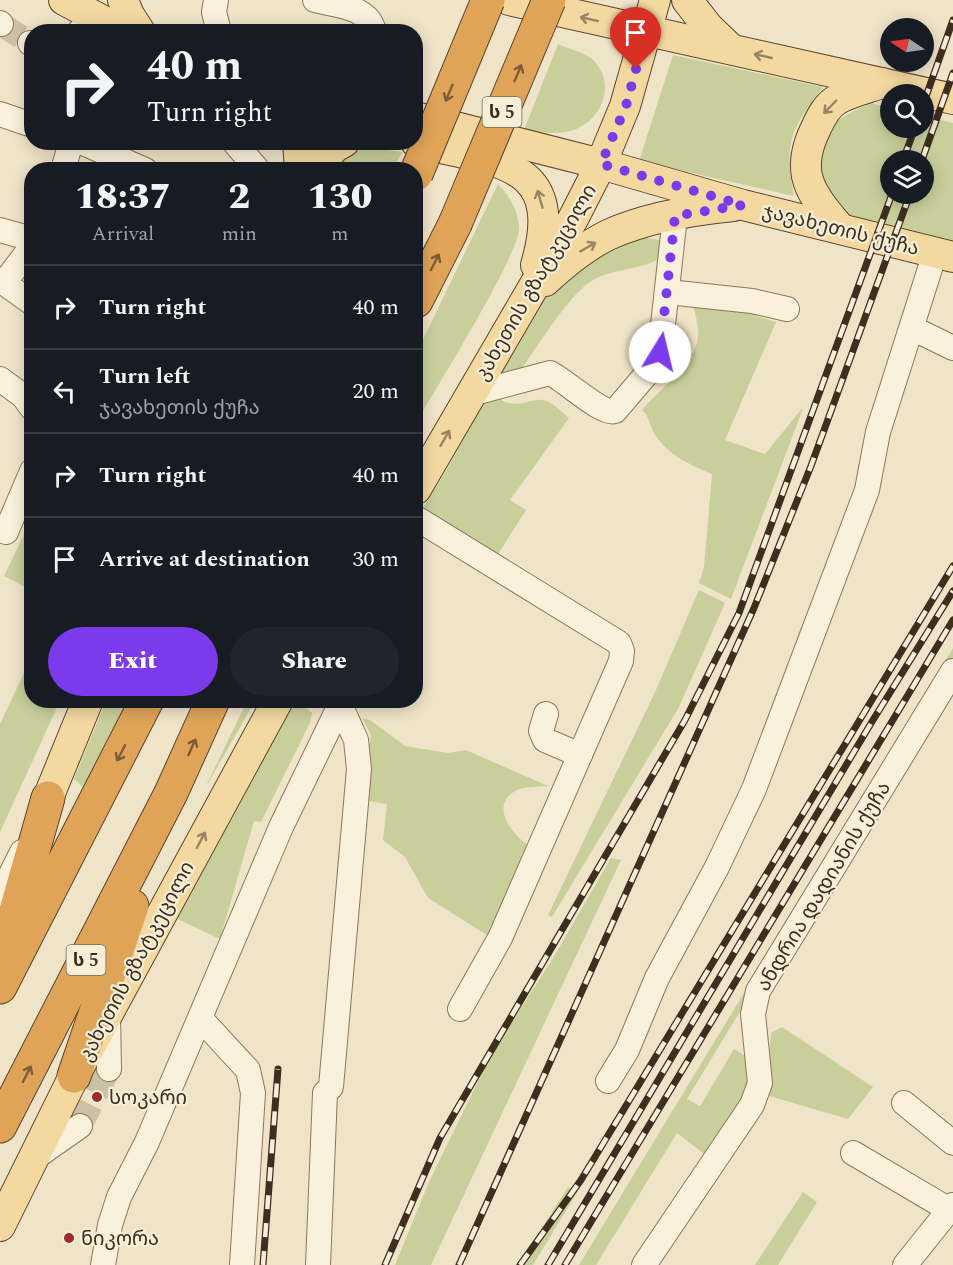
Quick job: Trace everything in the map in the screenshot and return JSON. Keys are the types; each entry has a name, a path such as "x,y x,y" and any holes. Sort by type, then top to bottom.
{"highway":[{"path":"421,162 488,0"},
{"name":"ს 5","path":"423,287 455,224 549,0"},
{"path":"0,987 143,708"},
{"name":"ს 5","path":"0,1126 171,793 209,708"},
{"path":"74,1076 171,793"},
{"path":"0,947 16,911 48,798"}],"main road":[{"path":"64,0 86,24"},
{"path":"123,0 135,24"},
{"path":"508,0 953,99"},
{"name":"კახეთის გზატკეცილი","path":"423,477 573,219 601,164 626,106 655,0"},
{"path":"687,0 708,27 731,49"},
{"path":"839,227 815,199 807,183 805,164 809,142 822,115 836,100 882,83"},
{"name":"ჯავახეთის ქუჩა","path":"423,119 601,164 743,205 839,227 944,255"},
{"path":"423,144 503,165 527,177 536,186 542,200 544,236 527,296"},
{"path":"321,162 332,150"},
{"path":"527,296 574,255 609,235 675,216 743,205"},
{"path":"48,798 84,708"},
{"name":"კახეთის გზატკეცილი","path":"0,1226 74,1076 274,708"}],"street":[{"path":"215,0 214,12 217,24"},
{"path":"315,0 363,12 372,24"},
{"path":"0,114 24,122"},
{"path":"118,150 134,162"},
{"path":"241,150 251,162"},
{"path":"471,394 550,373 561,378 604,410 615,411 656,363 663,338 675,216"},
{"path":"0,230 24,237"},
{"path":"24,255 2,281 24,297"},
{"path":"608,1081 627,1050 657,978 717,867 754,789 867,490 878,432 912,328 944,255"},
{"path":"668,292 752,301 787,309"},
{"path":"912,328 953,348"},
{"path":"0,380 24,393"},
{"path":"0,528 6,532 24,490"},
{"path":"423,522 619,643 622,651 621,661 500,938 460,1009"},
{"name":"ანდრია დადიანის ქუჩა","path":"644,1265 661,1255 752,1105 760,1083 753,1014 758,991 953,671"},
{"path":"103,1265 110,1224 119,1197 147,1142 281,827 336,708"},
{"path":"318,1265 325,1093 331,1087 359,769 356,740 342,708"},
{"path":"546,714 541,731 545,740 580,755"},
{"path":"0,896 48,798"},
{"path":"534,814 559,803"},
{"path":"108,1013 109,1069"},
{"path":"200,1018 248,1070 252,1081 242,1265"},
{"path":"904,1103 953,1143"},
{"path":"33,1159 80,1126"},
{"path":"853,1153 952,1209 905,1265"}],"green space":[{"path":"558,44 589,57 600,69 604,79 603,101 591,120 581,127 553,133 524,130"},
{"path":"673,55 823,87 803,115 792,137 790,162 794,196 639,161"},
{"path":"871,103 880,105 880,138 934,138 934,118 953,123 953,244 854,223 820,187 821,154 826,133 841,119"},
{"path":"359,150 402,152 397,162 341,162"},
{"path":"498,184 510,199 517,215 519,228 516,242 492,292 423,411 423,339"},
{"path":"640,237 659,240 661,249 659,259 642,266 598,277 580,291 556,319 501,400 515,404 543,400 552,404 569,418 510,500 526,510 495,559 423,512 423,508 446,471 537,306 577,263"},
{"path":"693,305 758,312 756,316 776,322 725,440 765,454 804,406 731,599 699,583 704,567 712,474 688,463 667,449 655,435 642,410 681,369 694,351 698,332"},
{"path":"24,535 24,586 4,576"},
{"path":"699,590 725,603 679,707 552,917 548,915 656,690"},
{"path":"953,648 953,660 687,1099 700,1106 734,1049 754,1061 755,1084 708,1157 677,1133 596,1265 579,1265"},
{"path":"24,673 24,708 57,708 0,832 0,724"},
{"path":"103,708 124,708 84,788 74,779"},
{"path":"244,708 251,708 207,785"},
{"path":"291,708 306,708 312,713 310,723 261,822 254,821 220,939 171,916"},
{"path":"362,718 370,720 405,746 448,753 466,750 548,786 518,789 507,798 504,805 506,820 516,835 529,846 490,937 428,898 405,857 383,840 387,804 362,800 371,735"},
{"path":"611,858 621,860 431,1265 395,1265 429,1182 492,1053 553,958"},
{"path":"782,1027 873,1087 848,1119 769,1096 770,1041 772,1032"},
{"path":"568,1187 578,1191 533,1265 518,1265"},
{"path":"803,1192 817,1202 778,1265 755,1265"}],"tunnel":[{"path":"1,24 24,39"},
{"path":"80,1126 109,1069"}],"railway":[{"path":"930,84 953,20"},
{"path":"926,150 953,73"},
{"path":"907,150 911,138"},
{"path":"385,1265 440,1138 685,720 739,613 888,204"},
{"path":"459,1265 754,608 811,466 906,204"},
{"path":"520,1265 581,1180 953,566"},
{"path":"548,1265 873,720 953,591"},
{"path":"565,1265 953,620"},
{"path":"263,1265 278,1069"}],"place":[{"name":"სოკარი","path":"97,1097"},
{"name":"ნიკორა","path":"69,1238"}],"route":[{"path":"636,69 626,106 601,164 743,205 710,208 675,216 660,352"}]}
